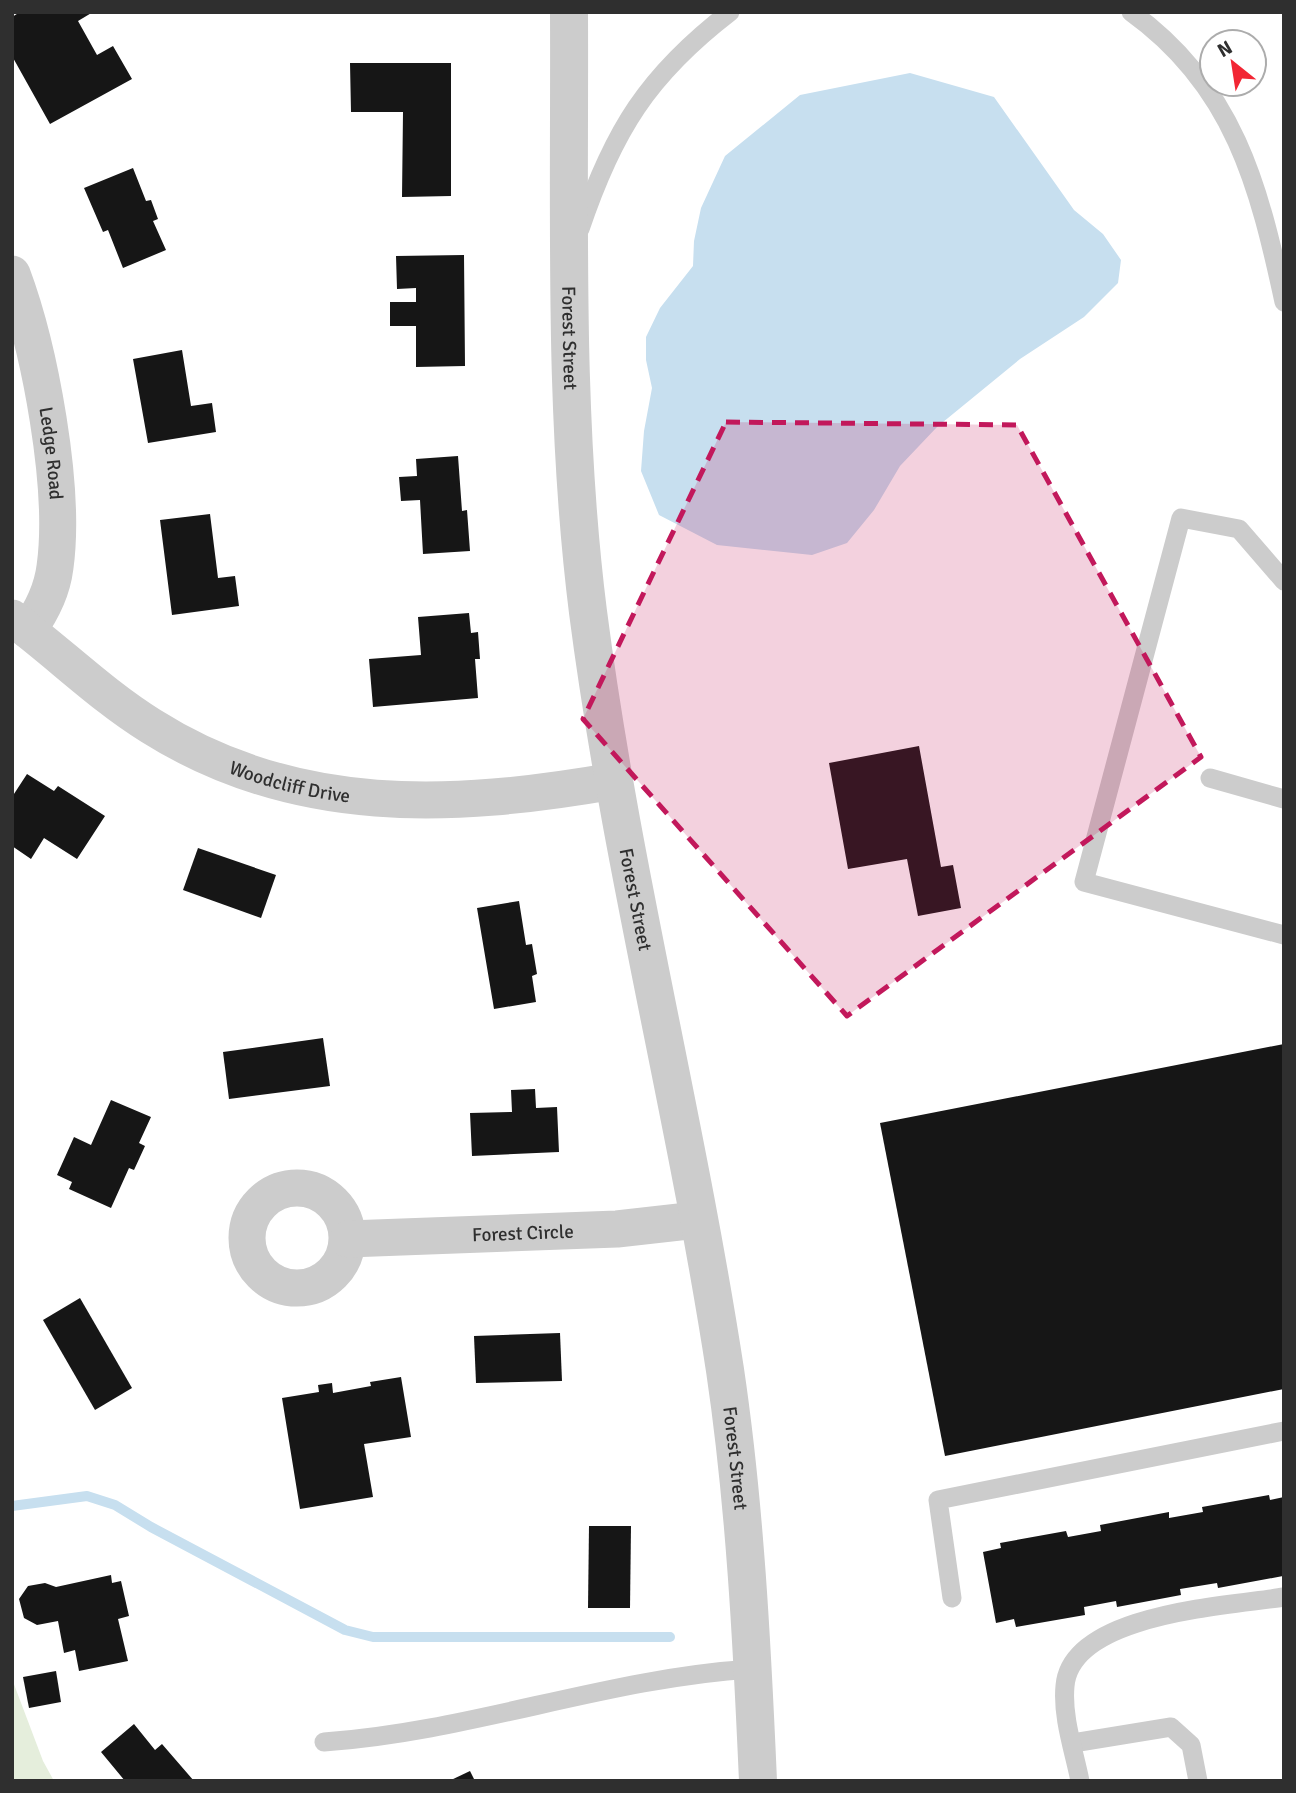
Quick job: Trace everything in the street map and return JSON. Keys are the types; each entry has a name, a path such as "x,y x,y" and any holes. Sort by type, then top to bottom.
{"street":[{"name":"Forest Street","path":"569,12 570,256 577,498 588,611 614,781 732,1419 758,1781"},
{"name":"Ledge Road","path":"12,274 21,299 42,393 54,473 57,518 55,568 50,589 42,610 20,624"},
{"name":"Woodcliff Drive","path":"20,624 92,684 150,726 204,755 287,785 370,799 429,801 529,796 614,781"},
{"name":"Forest Circle","path":"348,1239 617,1229 696,1220"}],"lane":[{"path":"569,12 589,12"},
{"path":"570,256 608,158 638,101 677,58 730,12"},
{"path":"1131,12 1158,34 1188,65 1236,137 1261,199 1284,302"},
{"path":"1284,581 1239,529 1181,518 1084,882 1284,935"},
{"path":"1210,778 1284,799"},
{"path":"952,1598 939,1500 1284,1432"},
{"path":"1080,1781 1065,1685 1074,1661 1094,1642 1117,1628 1142,1621 1284,1597"},
{"path":"324,1742 434,1728 676,1675 752,1669"},
{"path":"1073,1743 1171,1727 1191,1745 1198,1781"}],"highlighted area":[{"path":"726,422 1017,425 1201,757 847,1016 583,719"}],"green space":[{"path":"12,1679 43,1761 54,1781 12,1781"}],"water":[{"path":"910,73 994,97 1074,210 1103,234 1121,260 1118,283 1084,317 1020,359 937,427 900,466 874,510 847,543 812,555 717,545 659,515 641,471 644,431 652,388 646,360 646,337 660,308 693,266 694,241 701,208 725,156 800,95"}],"building":[{"path":"20,12 93,12 78,21 97,55 113,46 132,79 50,124 12,56 12,17"},
{"path":"350,63 451,63 451,196 402,197 403,112 351,112"},
{"path":"133,168 146,201 151,200 158,219 153,221 166,250 123,268 108,230 103,232 84,188"},
{"path":"464,255 465,366 416,367 416,326 390,326 390,302 416,302 416,288 397,289 396,256"},
{"path":"182,350 191,406 212,403 216,432 148,443 133,359"},
{"path":"458,456 462,511 467,510 470,551 423,554 420,500 401,501 399,477 417,476 416,459"},
{"path":"210,514 218,578 235,576 239,606 172,615 160,520"},
{"path":"469,613 471,633 478,632 480,659 475,659 478,698 373,707 369,659 421,655 418,617"},
{"path":"919,746 941,867 953,865 961,908 918,916 907,859 848,869 829,763"},
{"path":"27,774 54,791 58,786 105,816 77,859 44,838 31,859 12,846 12,797"},
{"path":"198,848 276,875 261,918 183,890"},
{"path":"519,901 526,945 532,944 537,974 532,976 536,1002 494,1009 477,908"},
{"path":"323,1038 330,1086 229,1099 223,1052"},
{"path":"1284,1044 1284,1389 945,1456 880,1123"},
{"path":"535,1089 536,1108 557,1107 559,1152 472,1156 470,1113 512,1112 511,1090"},
{"path":"111,1100 151,1117 139,1143 145,1146 134,1170 129,1168 111,1208 69,1189 72,1182 57,1175 74,1137 91,1145"},
{"path":"80,1298 132,1388 95,1410 43,1320"},
{"path":"560,1333 562,1381 476,1383 474,1336"},
{"path":"401,1377 411,1437 364,1444 373,1497 300,1509 282,1398 319,1392 318,1385 332,1383 333,1393 371,1386 370,1382"},
{"path":"1269,1495 1270,1500 1284,1497 1283,1576 1218,1588 1217,1583 1180,1589 1181,1595 1117,1607 1116,1601 1084,1607 1085,1615 1016,1627 1014,1619 996,1623 983,1552 1001,1548 1000,1543 1066,1531 1068,1537 1101,1531 1100,1525 1169,1512 1169,1518 1203,1512 1202,1507"},
{"path":"589,1526 631,1526 630,1608 588,1608"},
{"path":"111,1575 112,1583 121,1581 129,1616 118,1619 128,1661 79,1671 75,1650 64,1653 58,1621 37,1625 24,1618 19,1599 28,1586 45,1583 56,1587"},
{"path":"56,1671 61,1702 29,1708 23,1677"},
{"path":"134,1724 155,1750 162,1744 194,1781 125,1781 101,1752"},
{"path":"470,1771 475,1781 449,1781"}],"waterway":[{"path":"12,1506 87,1496 115,1505 151,1527 345,1630 373,1637 670,1637"}]}
